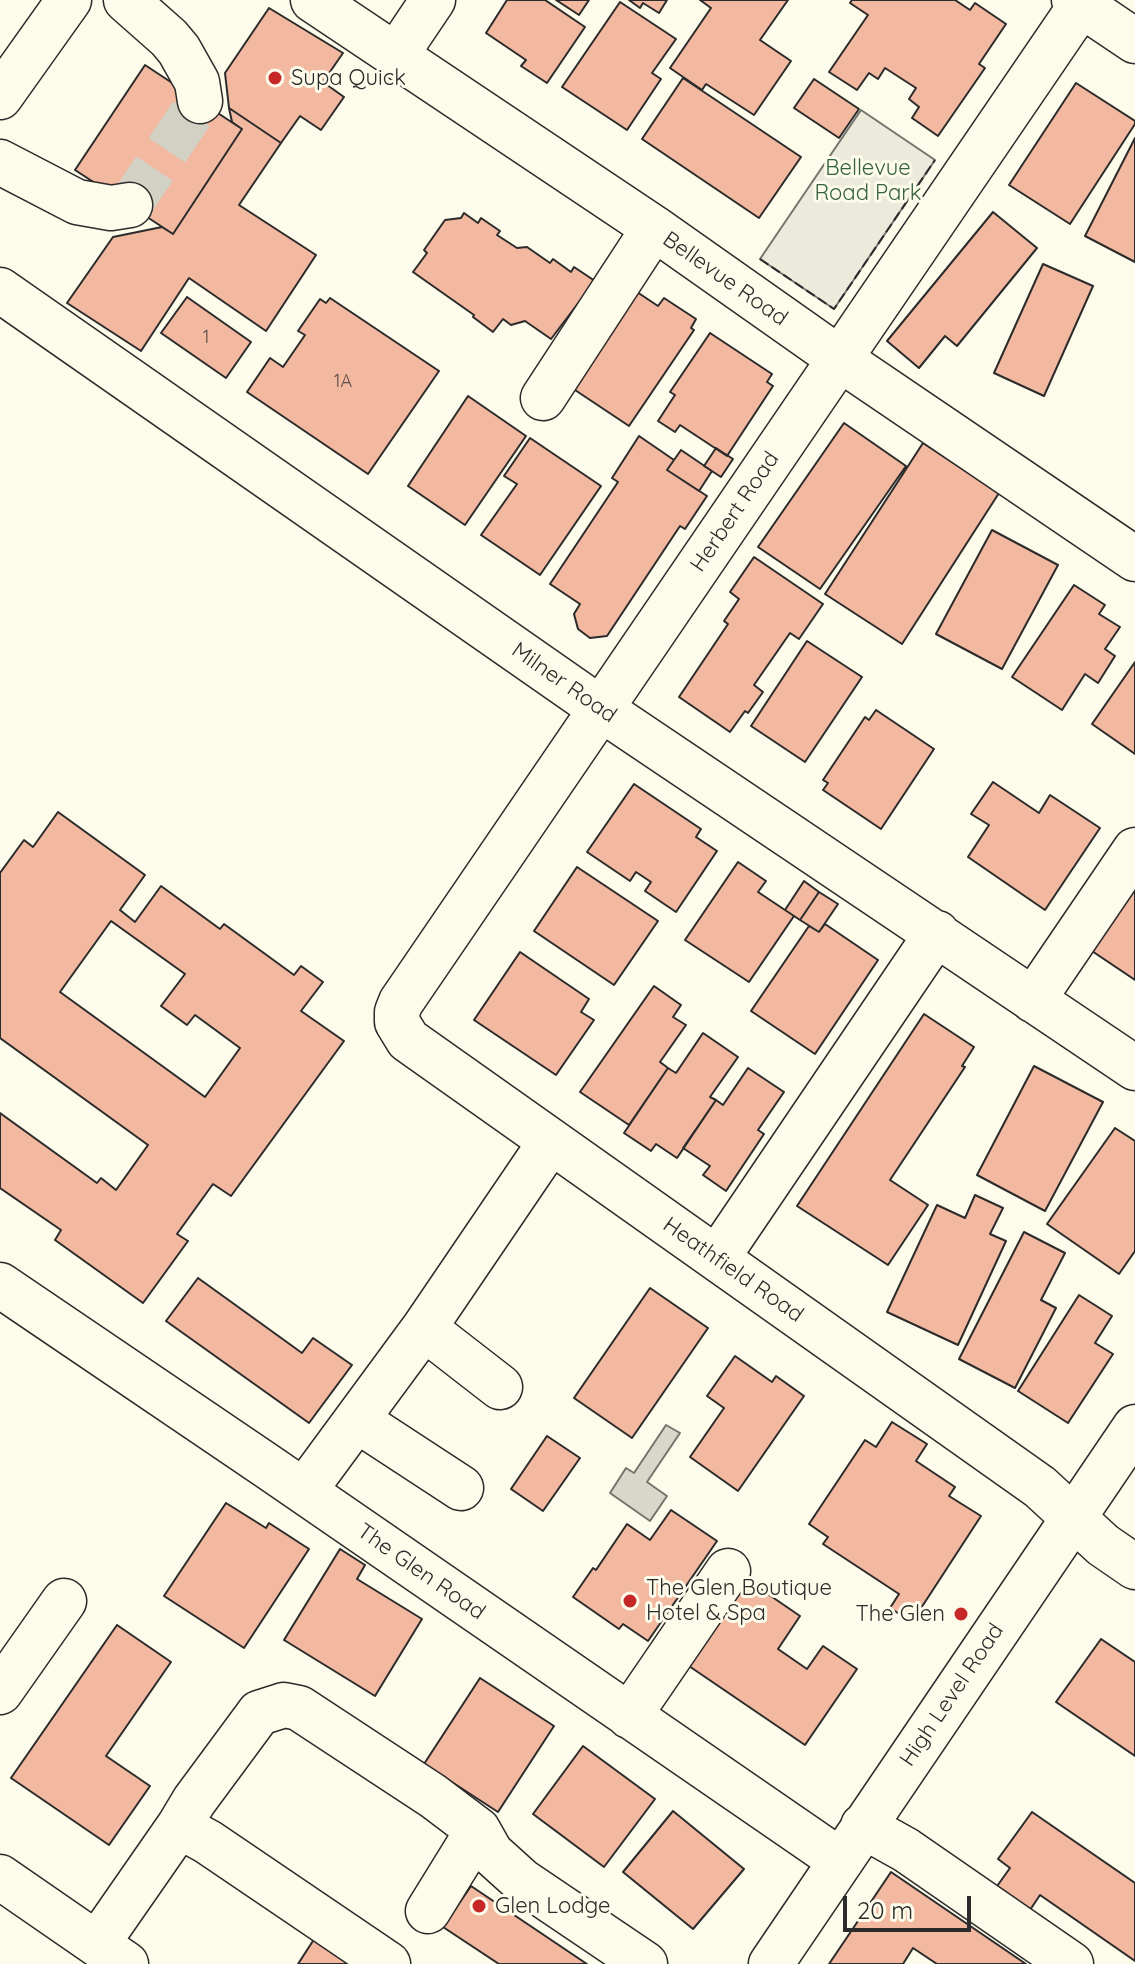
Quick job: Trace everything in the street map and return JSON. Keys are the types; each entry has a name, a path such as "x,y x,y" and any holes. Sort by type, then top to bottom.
{"street":[{"path":"0,97 69,0"},
{"path":"126,0 179,50 197,82 200,101"},
{"name":"Bellevue Road","path":"313,0 654,228 840,359 1135,559"},
{"path":"396,55 433,0"},
{"path":"1078,2 1135,41"},
{"name":"Herbert Road","path":"397,1022 401,1002 840,359 1078,2"},
{"path":"0,162 77,202 111,208 130,205"},
{"path":"543,398 654,228"},
{"name":"Milner Road","path":"0,290 601,709 1135,1068"},
{"path":"1033,1000 1135,850"},
{"path":"717,1258 937,933"},
{"name":"Heathfield Road","path":"397,1022 408,1040 1040,1487 1103,1545 1135,1567"},
{"path":"304,1491 424,1328 551,1141"},
{"name":"The Glen Road","path":"0,1285 629,1716 852,1843 906,1850 1071,1964"},
{"path":"424,1328 500,1387"},
{"path":"357,1420 461,1488"},
{"name":"High Level Road","path":"771,1964 1135,1427"},
{"path":"629,1716 728,1571"},
{"path":"0,1692 64,1601"},
{"path":"0,1877 112,1954 194,1801 259,1713 284,1705 299,1708 433,1796 478,1830 491,1853 522,1881 645,1964"},
{"path":"179,1826 208,1842 388,1964"},
{"path":"428,1911 478,1830"}],"green space":[{"name":"Bellevue Road Park","path":"861,110 935,160 834,309 760,259"}],"shaded area":[{"path":"666,1425 680,1433 647,1482 667,1496 650,1521 610,1493 626,1468 634,1473"}],"building":[{"path":"507,0 545,0 585,27 547,83 521,66 526,60 486,33"},
{"path":"556,0 589,0 579,15"},
{"path":"629,0 667,0 659,13 643,3 640,8"},
{"path":"700,0 788,0 760,40 791,61 754,115 706,84 702,90 670,68 711,8"},
{"path":"852,0 955,0 970,10 975,3 1006,24 979,64 985,68 938,136 912,118 919,107 909,99 916,88 885,68 878,79 869,73 857,90 829,72 868,15 850,3"},
{"path":"620,2 676,39 652,73 661,79 627,130 562,87"},
{"name":"Supa Quick","path":"269,8 343,53 323,82 344,97 321,130 300,116 281,143 229,108 225,73"},
{"path":"145,65 242,129 173,234 75,170"},
{"path":"683,78 801,157 759,218 642,139"},
{"path":"814,79 859,109 839,138 794,108"},
{"path":"1076,83 1135,121 1135,124 1070,224 1009,185"},
{"path":"229,108 281,143 239,205 316,255 266,331 189,278 141,351 67,303 113,237 162,227 173,234 242,129 232,122"},
{"path":"1135,138 1135,262 1085,236"},
{"path":"993,212 1037,248 957,346 945,336 919,368 887,341"},
{"path":"464,213 478,223 481,218 500,231 497,235 517,248 527,247 550,263 553,259 571,272 574,267 595,281 551,339 525,321 511,325 503,319 493,332 413,272 445,220 461,218"},
{"path":"1043,264 1093,286 1044,396 994,373"},
{"path":"634,290 658,306 664,298 696,319 691,328 694,330 629,426 569,386"},
{"path":"187,297 251,342 226,378 161,333"},
{"path":"330,298 439,371 368,474 247,392 270,358 283,367 305,335 298,331 320,299 326,303"},
{"path":"710,333 772,374 767,382 773,386 727,456 680,425 675,432 658,421 675,395 670,392"},
{"path":"468,396 526,436 465,525 408,486"},
{"path":"844,423 906,466 820,589 758,547"},
{"path":"639,436 674,460 667,470 707,496 685,529 680,526 607,636 590,638 578,629 574,614 580,604 550,584 618,482 612,478"},
{"path":"530,438 601,486 540,575 481,535 517,484 504,476"},
{"path":"923,443 999,493 902,644 825,594"},
{"path":"716,448 733,459 721,477 704,466"},
{"path":"681,450 712,471 699,491 667,470"},
{"path":"992,530 1058,565 1002,669 936,634"},
{"path":"754,557 823,604 799,639 790,633 754,685 763,692 730,732 679,697 728,624 724,621 739,599 730,592"},
{"path":"1074,585 1105,605 1099,614 1120,627 1105,649 1115,656 1098,683 1085,674 1062,710 1012,677"},
{"path":"807,641 862,677 805,762 751,726"},
{"path":"1135,662 1135,754 1092,724"},
{"path":"876,710 934,749 881,829 823,790 828,783 823,780 865,717 869,720"},
{"path":"993,782 1039,813 1050,795 1100,828 1045,910 968,857 989,825 971,814"},
{"path":"634,784 701,829 696,837 717,851 676,912 645,891 651,882 636,872 630,881 587,852"},
{"path":"58,812 145,875 120,910 135,922 161,886 220,929 224,924 294,975 301,966 323,982 301,1011 344,1041 231,1196 213,1184 177,1234 188,1241 143,1303 55,1240 61,1230 0,1188 0,1113 97,1183 101,1178 116,1190 148,1145 0,1038 0,873 24,840 33,847","holes":["111,921 185,974 161,1006 187,1025 195,1015 240,1048 205,1097 60,992"]},
{"path":"738,862 766,881 758,892 794,916 749,982 685,940"},
{"path":"1135,863 1135,980 1080,943"},
{"path":"577,867 658,921 614,985 534,931"},
{"path":"804,881 819,892 800,920 785,910"},
{"path":"819,892 838,904 819,932 800,920"},
{"path":"825,924 878,960 815,1054 751,1011 809,926 819,932"},
{"path":"520,952 589,999 581,1012 594,1020 556,1075 474,1020"},
{"path":"654,986 681,1005 673,1017 686,1025 660,1062 668,1068 629,1125 580,1092"},
{"path":"924,1014 974,1047 962,1066 965,1067 890,1180 928,1205 888,1265 797,1206"},
{"path":"703,1033 738,1057 710,1097 716,1100 677,1158 656,1144 651,1151 624,1133 668,1068 676,1073"},
{"path":"1034,1066 1103,1102 1045,1211 977,1175"},
{"path":"748,1068 784,1092 758,1130 764,1134 726,1191 703,1175 710,1166 683,1148 716,1100 723,1105"},
{"path":"1115,1128 1135,1141 1135,1251 1119,1274 1047,1224"},
{"path":"975,1195 1003,1208 990,1234 1006,1241 958,1345 887,1312 937,1205 965,1218"},
{"path":"1024,1232 1065,1253 1041,1300 1056,1308 1015,1388 959,1359"},
{"path":"198,1278 302,1353 313,1338 352,1365 309,1423 166,1321"},
{"path":"650,1288 708,1328 632,1438 574,1398"},
{"path":"1079,1295 1112,1316 1095,1343 1113,1354 1068,1423 1018,1391"},
{"path":"735,1356 772,1382 776,1376 804,1396 738,1491 690,1457 724,1408 707,1396"},
{"path":"892,1422 927,1444 916,1461 955,1487 949,1496 981,1516 912,1622 890,1608 899,1594 823,1544 828,1537 809,1524 865,1440 876,1447"},
{"path":"547,1436 580,1458 543,1511 511,1489"},
{"path":"226,1503 266,1528 269,1523 309,1549 244,1648 164,1596"},
{"path":"671,1510 717,1541 648,1641 623,1624 619,1629 573,1597 593,1568 596,1570 627,1524 650,1540"},
{"path":"340,1549 365,1565 357,1579 422,1619 375,1696 284,1640"},
{"path":"746,1579 800,1616 778,1649 807,1669 823,1646 857,1669 805,1745 686,1664"},
{"path":"117,1625 171,1662 106,1756 150,1786 109,1845 11,1778"},
{"path":"1101,1639 1135,1662 1135,1756 1056,1702"},
{"path":"480,1678 554,1726 498,1812 424,1764"},
{"path":"583,1746 655,1799 604,1867 533,1814"},
{"path":"673,1811 744,1869 693,1929 623,1872"},
{"path":"1032,1812 1135,1883 1135,1961 1040,1895 1024,1919 990,1896 1010,1868 998,1859"},
{"path":"891,1872 1026,1964 937,1964 913,1948 903,1964 829,1964"},
{"name":"Glen Lodge","path":"471,1886 587,1964 499,1964 443,1927"},
{"path":"320,1930 373,1964 298,1964"}],"tunnel":[{"path":"130,205 200,101"}],"fence":[{"path":"760,259 834,309 935,160"}],"place":[{"name":"Supa Quick","path":"275,78"},
{"name":"The Glen Boutique Hotel & Spa","path":"630,1601"},
{"name":"The Glen","path":"961,1614"},
{"name":"Glen Lodge","path":"479,1906"}]}
